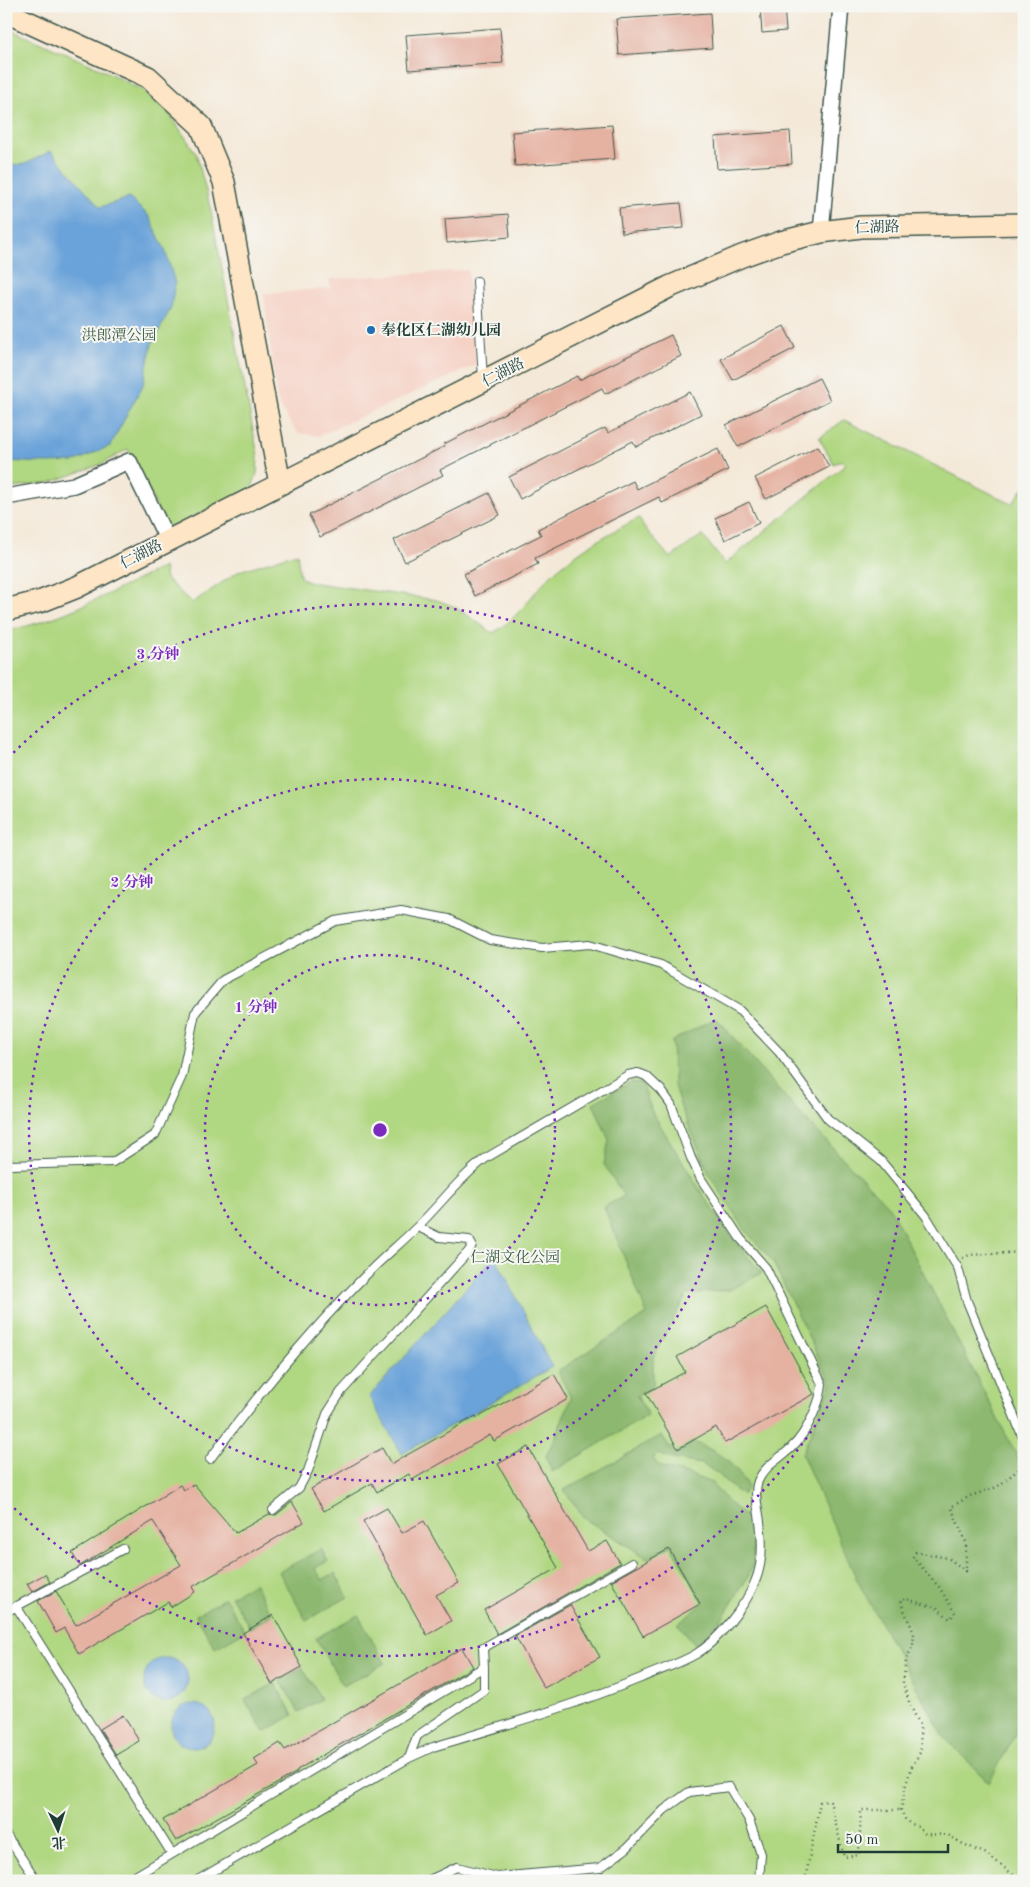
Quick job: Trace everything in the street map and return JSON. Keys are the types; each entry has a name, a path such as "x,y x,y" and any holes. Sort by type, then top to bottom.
{"street":[{"path":"821,232 841,6"},
{"path":"6,12 148,77 201,126 224,182 280,484"},
{"name":"仁湖路","path":"6,610 60,594 669,287 773,245 821,232 861,227 1024,224"},
{"path":"6,497 74,485 129,461 168,541"}],"lane":[{"path":"477,281 483,382"},
{"path":"6,1159 10,1165 113,1162 155,1135 182,1076 195,1013 223,980 335,921 401,910 449,919 490,940 542,948 590,944 661,965 739,1010 779,1052 828,1119 881,1162 926,1216 955,1262 967,1301 1024,1440"},
{"path":"196,1881 409,1758 433,1747 599,1695 697,1654 712,1642 736,1614 755,1584 762,1552 757,1483 764,1470 802,1438 822,1394 822,1384 775,1282 766,1268 740,1238 701,1179 691,1158 672,1104 646,1076 638,1073 628,1075 486,1158 469,1171 418,1226 372,1269 306,1339 252,1402 210,1459"},
{"path":"273,1510 299,1488 308,1471 327,1414 341,1392 469,1251 472,1245 469,1240 439,1237 418,1226"},
{"path":"6,1612 123,1549"},
{"path":"409,1758 417,1736 484,1690 483,1648 632,1563"},
{"path":"16,1606 172,1854"},
{"path":"127,1881 484,1668"},
{"path":"427,1881 457,1867 497,1877 600,1868 627,1848 664,1810 689,1792 729,1787 749,1820 761,1854 759,1881"},
{"path":"6,1835 38,1881"}],"path":[{"path":"955,1262 969,1255 1024,1252"},
{"path":"1021,1881 987,1854 948,1835 925,1834 918,1826 906,1821 901,1810 904,1788 911,1768 921,1751 920,1725 910,1705 903,1683 906,1660 913,1645 914,1633 900,1601 906,1599 937,1608 950,1619 955,1613 938,1587 913,1557 916,1552 948,1558 966,1571 966,1542 951,1507 970,1496 997,1487 1024,1465"},
{"path":"805,1881 820,1802 830,1801 844,1857 859,1855 861,1810 901,1810"}],"shaded area":[{"name":"奉化区仁湖幼儿园","path":"468,270 476,365 318,436 298,433 277,400 264,294 330,288 329,279"}],"green space":[{"name":"洪郎潭公园","path":"6,28 99,68 142,90 168,112 196,153 210,206 258,456 257,473 252,488 175,526 166,526 128,449 102,464 49,483 6,489"},
{"name":"仁湖文化公园","path":"844,420 1012,504 1024,487 1024,1881 6,1881 6,631 47,620 67,612 164,567 166,579 192,603 239,571 297,553 300,577 308,582 437,600 455,607 493,633 511,620 547,579 565,563 596,542 639,518 643,526 670,558 702,535 725,564 845,465 842,460 834,464 819,438"},
{"path":"716,1018 794,1107 890,1208 1024,1470 1024,1717 989,1783 944,1737 857,1580 802,1454 831,1384 773,1262 746,1231 709,1174 680,1105 674,1085 672,1041"},
{"path":"631,1082 642,1083 652,1112 700,1190 736,1243 762,1273 729,1290 687,1294 653,1357 653,1387 637,1396 648,1415 552,1472 546,1456 571,1398 558,1371 647,1314 604,1207 624,1196 604,1164 609,1140 593,1103"},
{"path":"662,1435 674,1454 693,1442 710,1449 732,1465 748,1488 743,1494 736,1491 718,1474 702,1464 673,1459 658,1454 653,1459 661,1467 712,1483 729,1503 747,1518 752,1530 754,1563 748,1577 715,1630 696,1645 678,1624 704,1603 671,1546 647,1558 585,1519 564,1490"},
{"path":"321,1549 328,1561 315,1568 322,1580 335,1573 348,1597 306,1620 279,1572"},
{"path":"254,1583 272,1615 250,1628 231,1596"},
{"path":"225,1598 245,1631 215,1648 196,1615"},
{"path":"358,1615 385,1663 343,1686 316,1638"},
{"path":"302,1667 321,1699 299,1712 280,1680"},
{"path":"275,1683 293,1715 264,1732 245,1700"}],"water":[{"path":"51,151 100,207 129,198 149,216 165,250 175,283 171,308 152,344 143,385 110,446 74,462 6,461 6,165 25,164"},
{"path":"495,1256 552,1367 402,1454 369,1397"},
{"path":"170,1658 182,1664 187,1671 187,1689 182,1696 175,1701 162,1702 154,1699 147,1692 144,1676 147,1668 154,1661"},
{"path":"197,1704 209,1710 214,1717 214,1735 209,1742 202,1747 189,1748 181,1745 174,1738 171,1722 174,1714 181,1707"}],"building":[{"path":"760,6 784,6 786,31 762,33"},
{"path":"710,13 712,48 619,55 616,19"},
{"path":"500,28 503,63 409,70 406,35"},
{"path":"612,125 615,159 515,166 512,132"},
{"path":"790,131 792,164 717,169 715,137"},
{"path":"681,203 684,228 622,233 619,208"},
{"path":"508,214 510,237 447,243 445,219"},
{"path":"784,326 795,348 733,380 721,359"},
{"path":"671,335 681,356 605,394 602,388 440,470 443,475 320,537 309,515 577,376 579,380"},
{"path":"819,378 830,400 738,447 726,425"},
{"path":"690,392 701,414 636,447 633,441 520,499 509,477 605,428 608,433"},
{"path":"818,446 829,467 766,499 755,478"},
{"path":"718,449 728,470 662,503 659,497 535,558 538,564 475,596 464,574 541,535 538,529 633,481 637,489"},
{"path":"489,493 500,515 405,562 394,540"},
{"path":"749,502 759,523 725,540 715,518"},
{"path":"766,1307 814,1394 725,1443 716,1427 678,1449 646,1393 685,1372 677,1357"},
{"path":"554,1374 568,1399 494,1441 490,1435 412,1480 409,1474 377,1492 372,1483 324,1511 311,1489 382,1448 391,1464"},
{"path":"528,1447 588,1551 607,1541 620,1563 497,1634 484,1610 558,1568 498,1464"},
{"path":"194,1484 236,1533 269,1514 276,1515 292,1502 304,1522 192,1587 195,1592 171,1607 168,1602 79,1654 64,1628 56,1633 38,1601 56,1591 76,1625 181,1565 153,1521 80,1566 72,1553 180,1485 184,1490"},
{"path":"387,1508 402,1533 424,1521 459,1583 436,1595 451,1621 427,1635 363,1521"},
{"path":"669,1549 700,1604 643,1636 611,1581"},
{"path":"45,1574 50,1582 32,1592 27,1584"},
{"path":"570,1605 600,1657 544,1688 515,1636"},
{"path":"273,1615 302,1667 272,1684 243,1633"},
{"path":"462,1648 473,1667 297,1770 297,1772 176,1841 163,1820 258,1765 254,1759 280,1743 285,1750"},
{"path":"123,1715 139,1741 116,1755 100,1729"}],"place":[{"name":"奉化区仁湖幼儿园","path":"371,330"}]}
